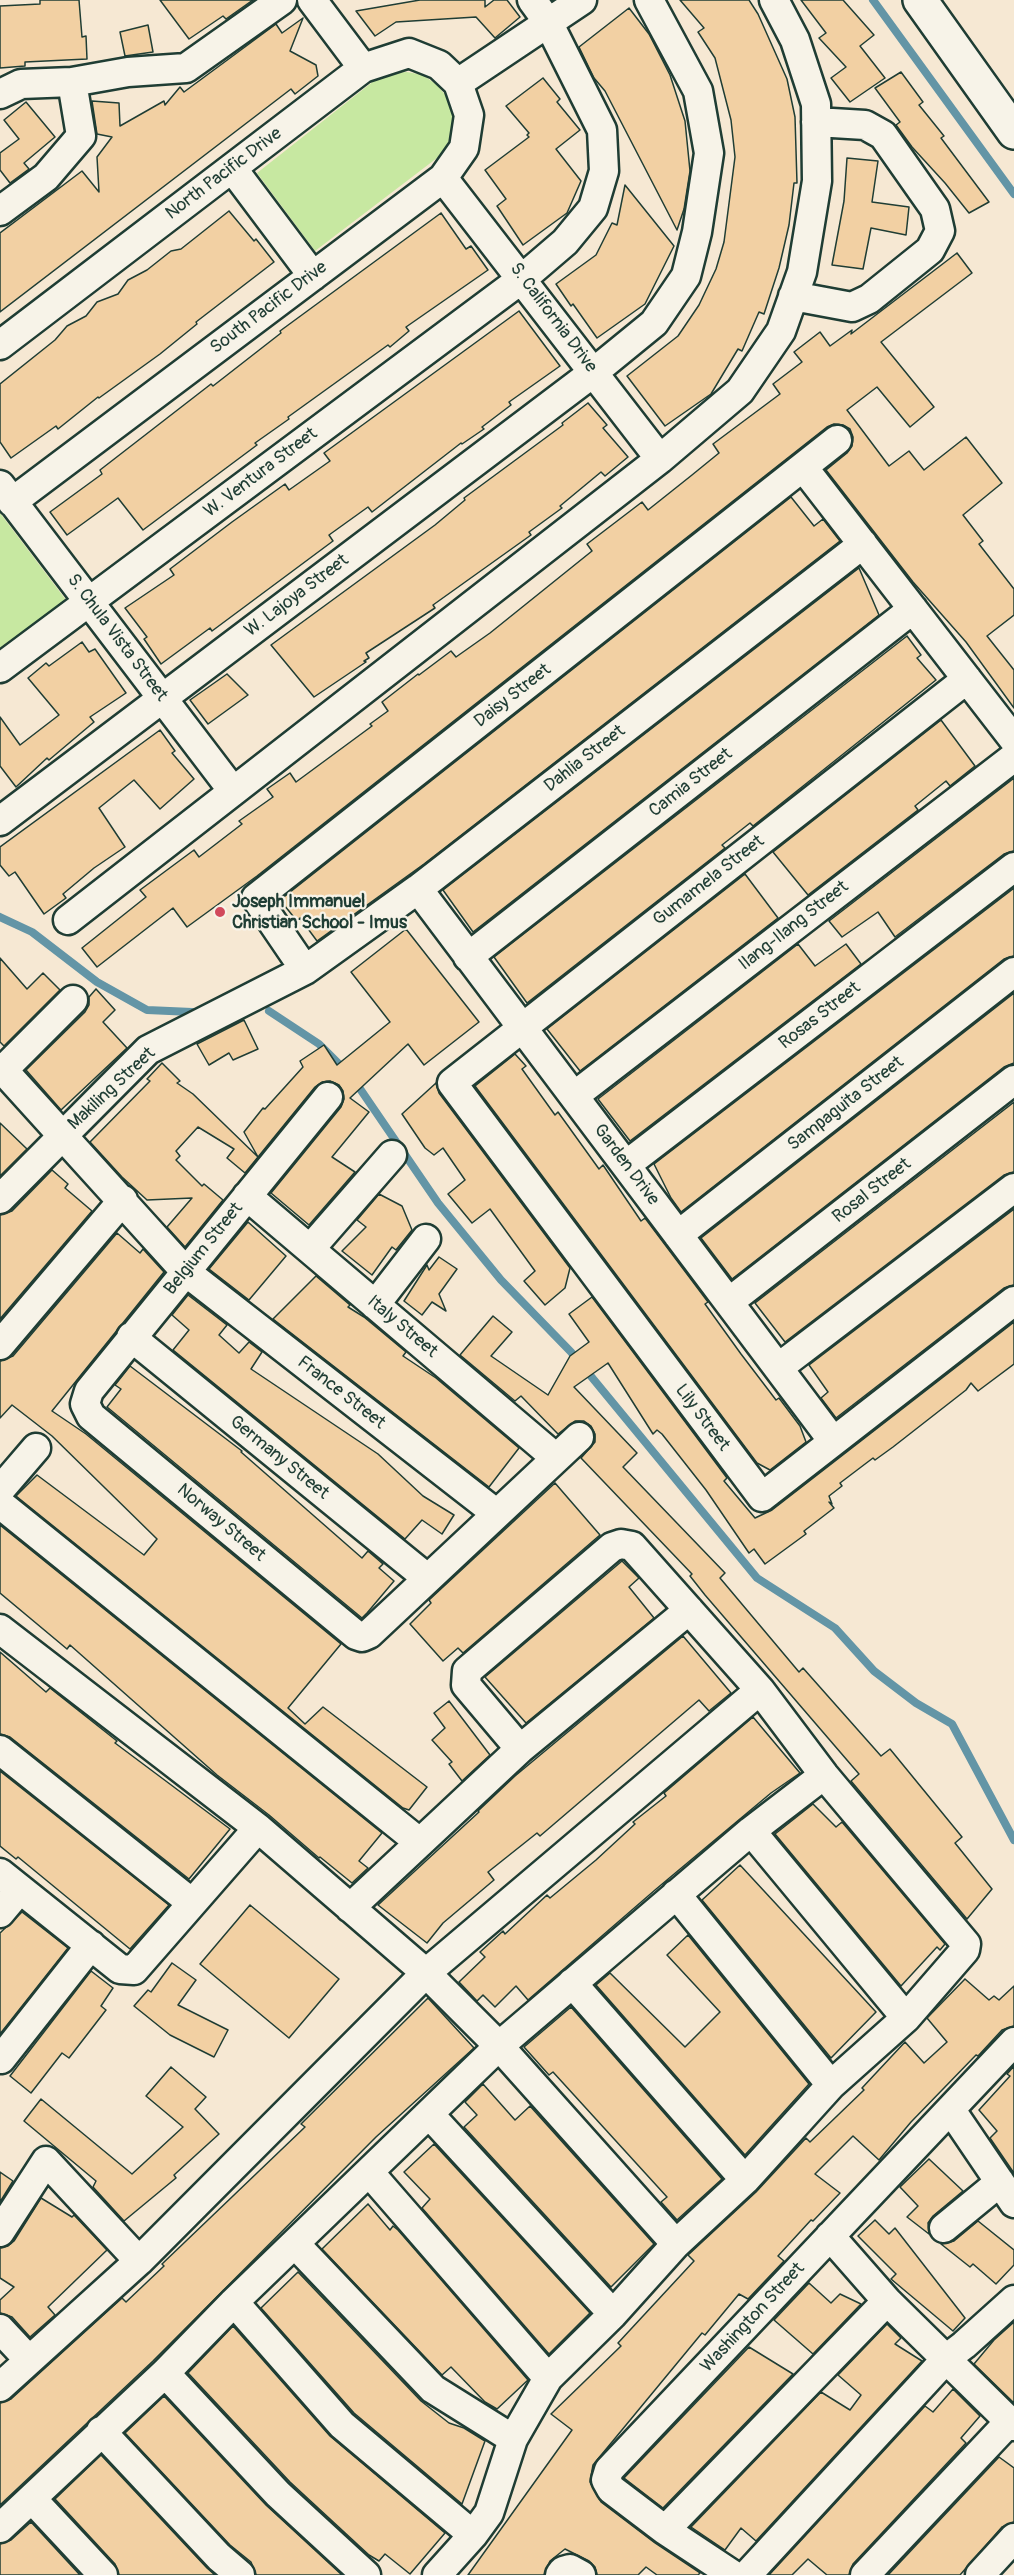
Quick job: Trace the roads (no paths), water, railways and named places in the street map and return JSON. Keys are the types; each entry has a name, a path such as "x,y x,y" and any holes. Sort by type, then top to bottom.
{"main road":[{"path":"920,0 1014,132"}],"street":[{"path":"0,94 21,84 72,82 128,72 186,68 282,0"},
{"path":"312,0 363,68"},
{"path":"458,83 540,11 582,0"},
{"name":"W. Lajoya Street","path":"0,821 594,372 654,323 686,276 697,232 709,153 698,91 649,0"},
{"path":"68,920 660,459 740,391 781,332 802,272 817,181 816,104 795,39 774,0"},
{"name":"W. Ventura Street","path":"0,668 523,278 565,242 593,208 604,171 602,130 540,11"},
{"name":"North Pacific Drive","path":"0,345 363,68 409,53 439,65 458,83"},
{"path":"0,211 46,177 81,136 72,82"},
{"name":"South Pacific Drive","path":"6,494 313,276 443,178 464,148 469,116 458,83"},
{"path":"793,296 852,307 869,299 930,250 940,231 935,208 883,135 865,124 816,122"},
{"path":"232,168 313,276"},
{"name":"S. California Drive","path":"443,178 523,278 660,459"},
{"name":"Daisy Street","path":"305,970 256,898 837,440"},
{"path":"802,467 1014,740"},
{"name":"S. Chula Vista Street","path":"6,494 234,790"},
{"name":"Dahlia Street","path":"305,970 418,890 862,544"},
{"name":"Camia Street","path":"468,957 913,609"},
{"name":"Gumamela Street","path":"452,1083 967,679"},
{"name":"Ilang-Ilang Street","path":"574,1096 1014,757"},
{"name":"Rosas Street","path":"626,1166 1014,867"},
{"name":"Garden Drive","path":"418,890 833,1441"},
{"name":"Makiling Street","path":"0,1199 148,1050 305,970"},
{"name":"Sampaguita Street","path":"678,1235 1014,972"},
{"path":"1,1072 73,1000"},
{"name":"France Street","path":"1,1072 123,1200 186,1272 497,1514"},
{"name":"Rosal Street","path":"729,1302 1014,1080"},
{"name":"Lily Street","path":"452,1083 762,1497 1014,1301"},
{"name":"Belgium Street","path":"85,1404 88,1391 328,1096"},
{"path":"310,1249 392,1155"},
{"path":"778,1368 1014,1188"},
{"name":"Italy Street","path":"247,1196 556,1458"},
{"path":"0,1345 123,1200"},
{"path":"375,1305 426,1239"},
{"name":"Germany Street","path":"131,1337 427,1578"},
{"name":"Norway Street","path":"85,1404 91,1416 356,1635 362,1637 369,1634 427,1578"},
{"path":"427,1578 579,1437"},
{"path":"0,1491 36,1448"},
{"path":"0,1504 419,1842"},
{"path":"437,2575 473,2535 489,2513 513,2439 548,2378 613,2314 676,2244 745,2180 831,2085 906,2018 965,1950 966,1944 824,1775 760,1690 632,1546 621,1544 612,1547 467,1671 466,1685 520,1749"},
{"path":"350,1908 520,1749 688,1610"},
{"path":"0,1629 258,1828 426,1973 499,2046 676,2244"},
{"path":"0,2388 139,2261 426,1973 760,1690"},
{"path":"0,1750 192,1903"},
{"path":"0,2528 165,2373 234,2302 499,2046 751,1831 824,1775"},
{"path":"0,1913 10,1881 120,1969 134,1970 258,1828"},
{"path":"751,1831 906,2018"},
{"path":"676,1894 831,2085"},
{"path":"1,2059 91,1945"},
{"path":"572,1983 745,2180"},
{"name":"Washington Street","path":"733,2575 665,2530 611,2488 606,2480 609,2470 1014,2042"},
{"path":"944,2228 1007,2193 951,2110"},
{"path":"429,2114 613,2314"},
{"path":"0,2232 46,2161 139,2261"},
{"path":"369,2172 548,2378"},
{"path":"830,2236 887,2301 1012,2424 865,2575"},
{"path":"295,2244 433,2389 513,2439"},
{"path":"747,2575 947,2358 1014,2300"},
{"path":"665,2530 887,2301"},
{"path":"234,2302 342,2425 473,2535"},
{"path":"0,2329 29,2360"},
{"path":"165,2373 278,2494 366,2575"},
{"path":"101,2431 219,2557 240,2575"},
{"path":"32,2499 103,2575"},
{"path":"980,2575 1014,2538"},
{"path":"560,2575 563,2571 570,2569 581,2575"}],"waterway":[{"path":"873,0 1014,194"},
{"path":"0,917 32,932 97,982 147,1010 192,1012"},
{"path":"269,1011 319,1044 344,1069"},
{"path":"354,1080 438,1203 501,1280 571,1352 757,1578 835,1628 874,1671 916,1703 952,1724 1014,1840"}],"place":[{"name":"Joseph Immanuel Christian School - Imus","path":"220,912"}]}
